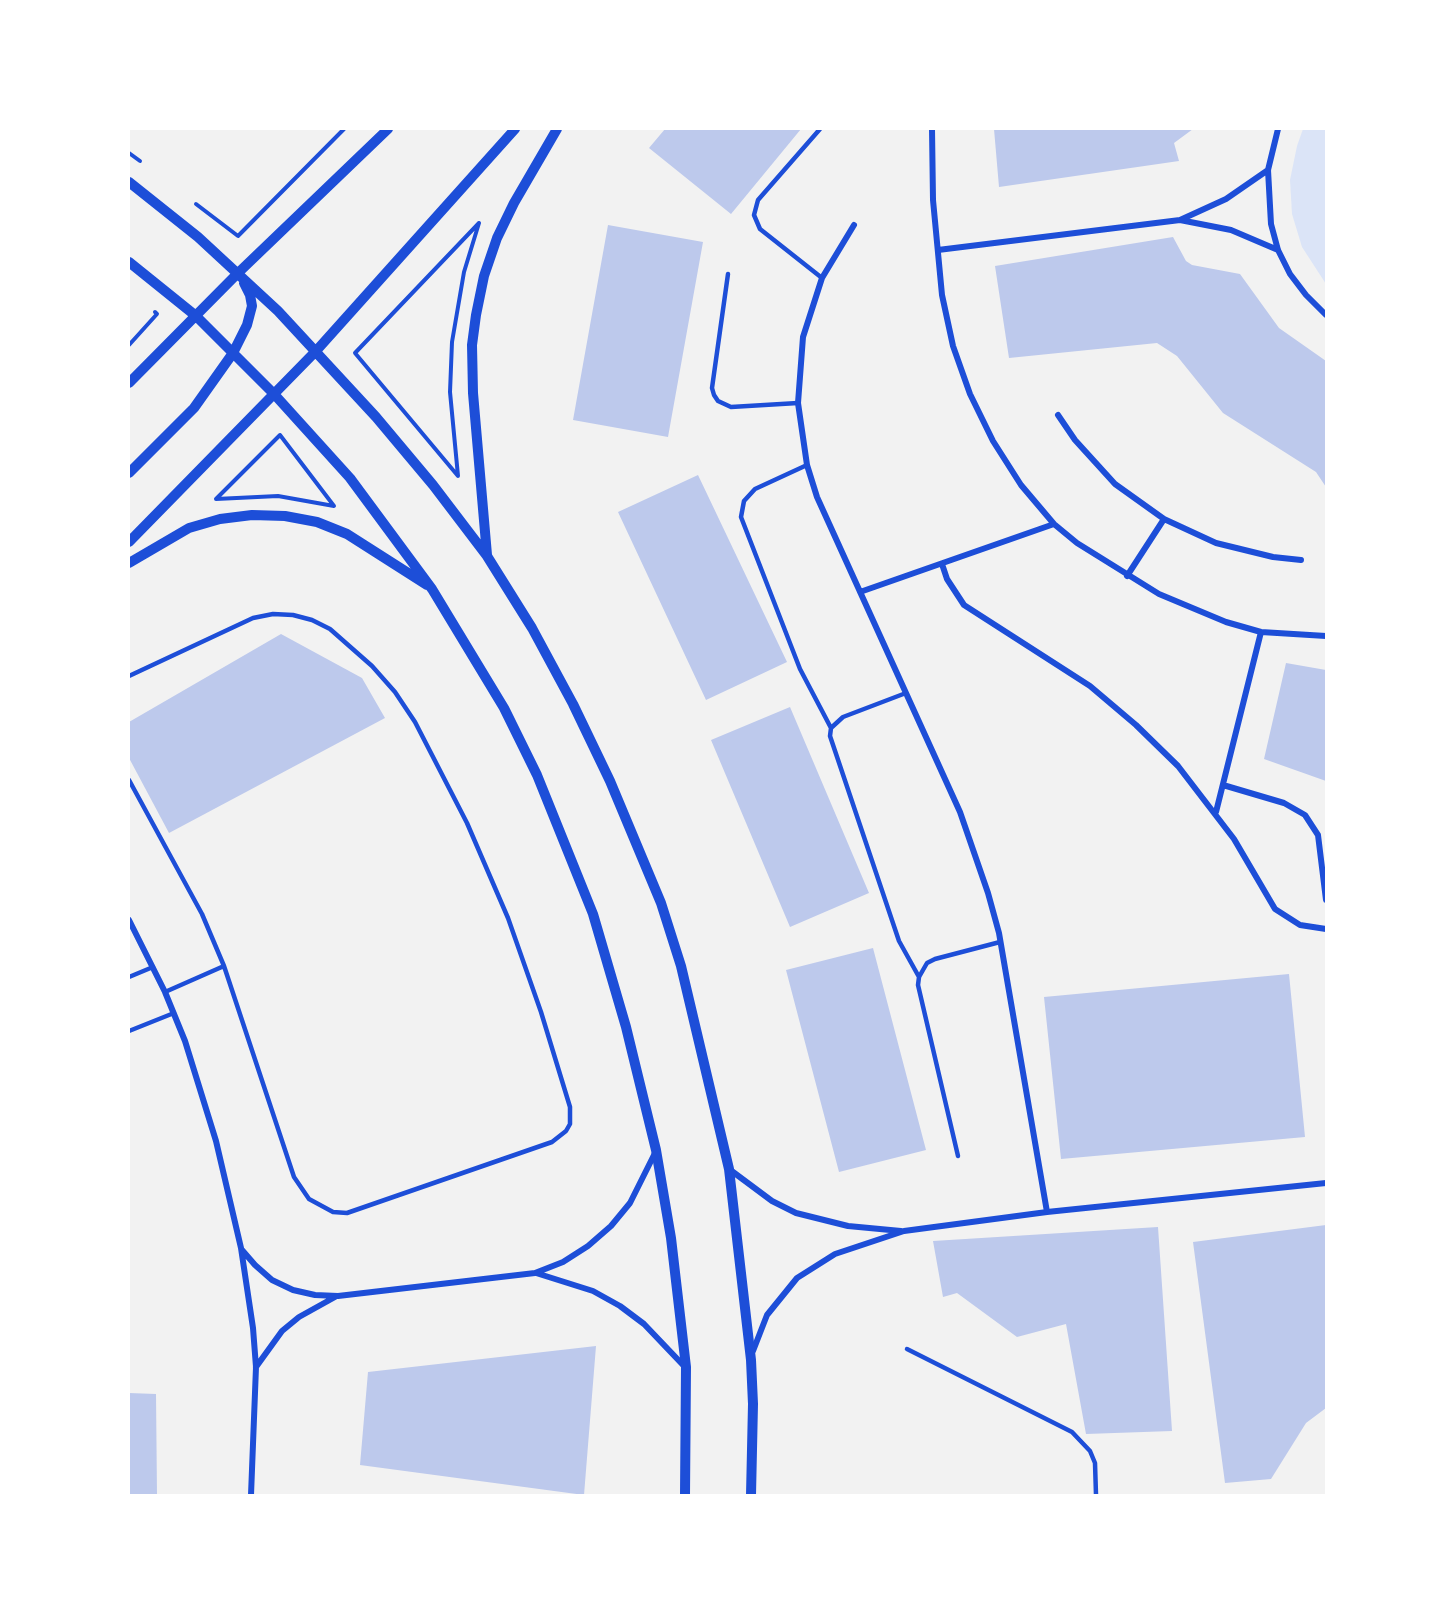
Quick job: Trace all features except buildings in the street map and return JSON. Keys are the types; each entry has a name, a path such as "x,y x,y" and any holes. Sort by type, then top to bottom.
{"street":[{"path":"129,383 238,273 388,129"},
{"path":"129,542 316,351 515,129"},
{"path":"487,556 473,393 472,345 476,315 484,276 497,238 514,203 557,129"},
{"path":"932,129 933,200 942,295 949,326 970,394 993,441 1021,485 1054,524 1127,576 1192,609 1261,632 1326,636"},
{"path":"1278,129 1268,170 1271,224 1278,250 1290,274 1306,295 1326,315"},
{"path":"938,250 1180,220 1226,199 1268,170"},
{"path":"129,182 238,273 316,351 376,417 487,556 532,628 573,704 637,842 681,966 729,1169 751,1360 753,1404 751,1495"},
{"path":"1180,220 1231,230 1278,250"},
{"path":"854,225 822,279 803,337 798,403 807,465 817,497 976,855 1000,942 1047,1212"},
{"path":"129,262 196,316 274,394 350,478 432,590 504,708 567,844 593,914 615,986 656,1150 671,1238 686,1367 685,1495"},
{"path":"129,473 194,408 233,353 247,325 252,306 250,295 238,273"},
{"path":"1058,415 1075,440 1115,484 1164,519 1216,543 1273,557 1301,560"},
{"path":"129,563 189,528 220,519 252,515 285,516 317,522 347,534 432,590"},
{"path":"1127,576 1164,519"},
{"path":"860,592 1054,524"},
{"path":"942,564 947,579 964,606 1090,686 1136,724 1178,766 1216,812 1275,909 1300,926 1326,929"},
{"path":"1216,812 1261,632"},
{"path":"1223,785 1284,803 1305,815 1318,835 1326,900"},
{"path":"129,920 174,1013 201,1090 241,1248 253,1328 256,1367 251,1495"},
{"path":"241,1248 272,1280 293,1290 315,1295 338,1296 536,1273 571,1256 611,1226 635,1195 656,1150"},
{"path":"729,1169 749,1187 796,1213 848,1226 904,1231"},
{"path":"751,1360 767,1315 796,1278 835,1254 904,1231 1047,1212 1326,1183"},
{"path":"536,1273 594,1291 620,1306 644,1324 686,1367"},
{"path":"256,1367 282,1331 299,1317 338,1296"}],"lane":[{"path":"820,129 758,200 754,215 760,229 822,279"},
{"path":"728,274 712,388 714,395 718,401 731,407 798,403"},
{"path":"807,465 755,489 744,501 741,517 800,669 831,728 831,744 899,941 919,977 919,993 958,1156"},
{"path":"129,676 254,618 273,614 303,617 330,629 372,666 395,692 415,722 467,823 508,918 567,1096 571,1115 566,1131 552,1142 346,1213 320,1207 309,1199 294,1177 224,966 177,863 129,780"},
{"path":"831,728 843,717 906,693"},
{"path":"919,977 927,963 935,959 1000,942"},
{"path":"165,992 224,966"},
{"path":"129,977 153,967"},
{"path":"129,1031 174,1013"},
{"path":"907,1348 1072,1432 1090,1450 1095,1463 1096,1495"}],"path":[{"path":"189,199 238,236 344,129"},
{"path":"129,153 146,166"},
{"path":"479,223 464,272 452,342 450,392 458,476 355,353 479,223"},
{"path":"129,345 157,314 148,308"},
{"path":"280,435 334,506 278,496 216,499 280,435"}],"shaded area":[{"path":"1303,129 1326,129 1326,284 1302,247 1292,214 1290,180"}]}
